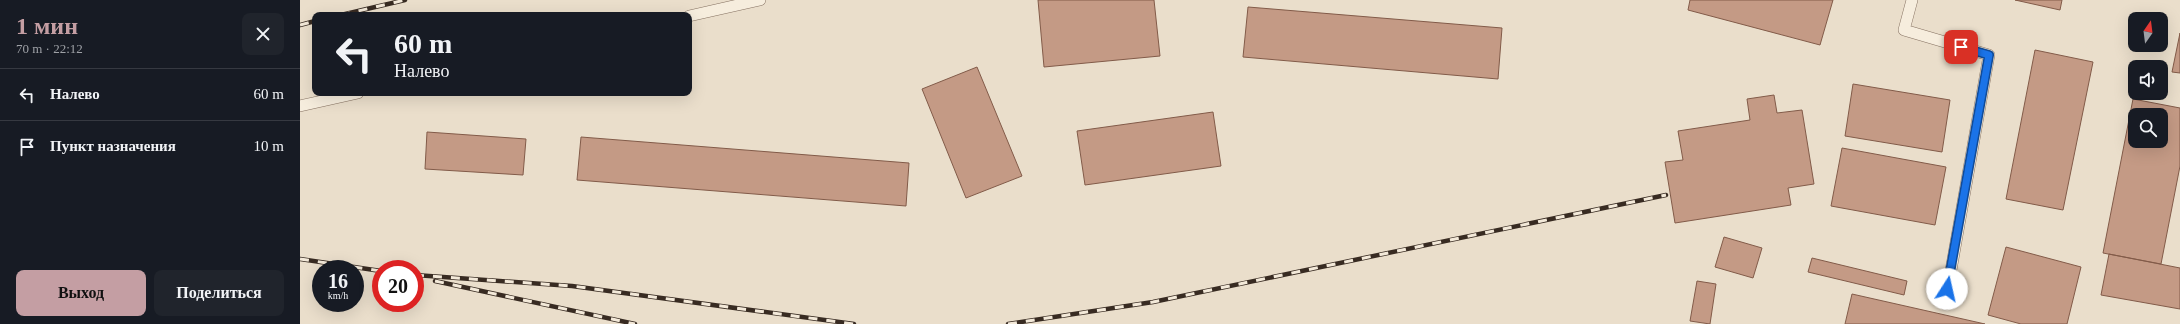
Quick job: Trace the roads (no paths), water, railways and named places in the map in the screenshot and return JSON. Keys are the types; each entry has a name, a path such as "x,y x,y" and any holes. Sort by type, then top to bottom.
{"lane":[{"path":"692,15 760,0"},
{"path":"1912,0 1904,30 1989,55 1945,304"},
{"path":"300,106 345,96"}],"railway":[{"path":"354,12 405,0"},
{"path":"300,25 312,22"},
{"path":"1008,324 1153,302 1666,195"},
{"path":"300,259 372,270"},
{"path":"424,276 572,286 854,324"},
{"path":"435,281 635,324"}]}
